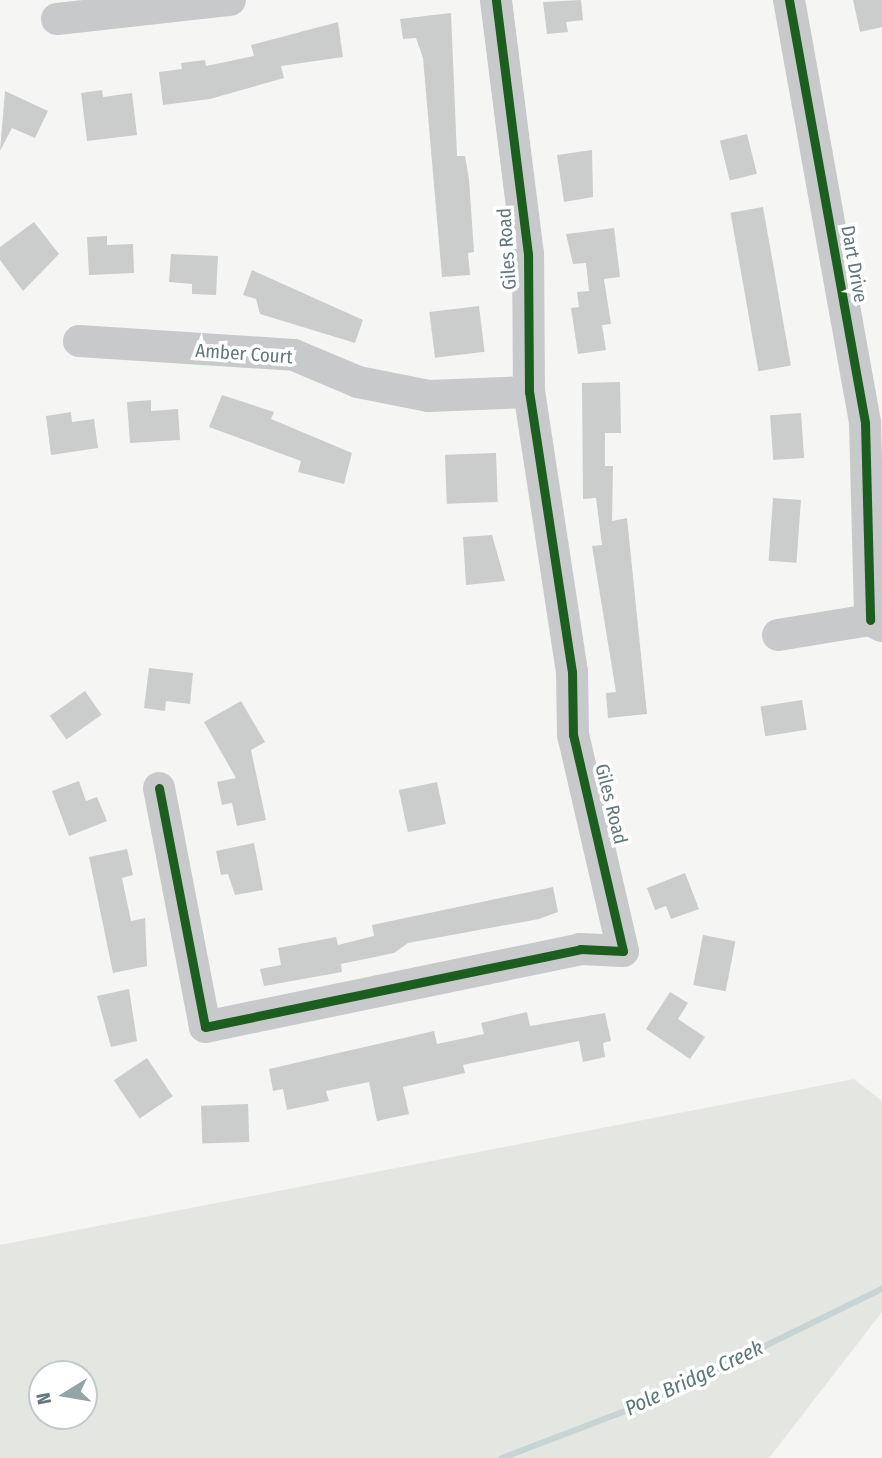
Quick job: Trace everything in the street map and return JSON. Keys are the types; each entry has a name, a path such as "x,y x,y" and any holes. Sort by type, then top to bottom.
{"street":[{"path":"57,19 230,0"},
{"name":"Giles Road","path":"159,788 205,1027 580,949 623,951 573,735 572,672 529,392 527,254 496,0"},
{"name":"Dart Drive","path":"789,0 866,423 876,623"},
{"name":"Amber Court","path":"79,341 294,355 358,382 429,396 529,392"},
{"path":"778,635 876,623"}],"shaded area":[{"path":"854,1079 882,1101 882,1312 769,1458 0,1458 0,1245"}],"building":[{"path":"581,0 583,20 566,22 568,32 547,34 543,2"},
{"path":"853,0 882,0 882,27 860,32"},
{"path":"451,13 457,156 465,156 474,252 468,253 470,275 442,277 423,58 416,38 403,39 400,19"},
{"path":"338,22 343,57 281,66 284,78 210,99 163,105 159,72 182,69 181,63 205,60 206,66 254,56 251,45"},
{"path":"102,90 103,97 132,93 137,135 87,141 81,93"},
{"path":"5,91 48,111 35,138 12,128 0,151"},
{"path":"747,134 757,174 730,181 720,141"},
{"path":"592,150 593,197 564,202 557,155"},
{"path":"763,207 791,366 758,371 731,213"},
{"path":"34,222 59,254 23,291 0,260 0,247"},
{"path":"614,228 620,277 604,279 611,324 602,325 606,350 578,354 571,308 579,307 577,292 589,291 586,263 573,264 566,234"},
{"path":"107,236 107,245 133,244 134,273 89,275 87,237"},
{"path":"171,254 218,256 216,295 192,294 192,284 169,282"},
{"path":"252,270 363,320 355,343 260,314 256,299 243,295"},
{"path":"479,306 485,352 435,358 429,312"},
{"path":"620,382 621,433 605,433 605,466 613,466 612,521 627,518 647,714 608,718 606,693 616,692 592,546 602,545 596,498 583,499 582,383"},
{"path":"222,395 274,412 271,419 352,453 344,484 298,472 301,461 209,427"},
{"path":"151,400 151,411 178,409 180,440 130,443 127,402"},
{"path":"71,412 72,422 94,419 98,448 51,455 46,416"},
{"path":"801,413 804,458 773,460 770,415"},
{"path":"496,453 498,502 447,504 445,455"},
{"path":"773,498 801,500 797,563 769,561"},
{"path":"492,535 505,581 466,585 463,537"},
{"path":"149,668 193,673 190,704 166,701 165,711 144,708"},
{"path":"85,691 102,715 66,739 50,716"},
{"path":"802,700 807,730 765,736 761,707"},
{"path":"241,701 265,742 251,750 266,820 237,826 232,803 222,805 217,782 236,778 204,722"},
{"path":"79,781 86,801 97,797 107,821 69,836 52,791"},
{"path":"437,782 446,824 408,832 399,790"},
{"path":"254,843 263,890 235,895 228,874 221,875 216,851"},
{"path":"127,849 133,875 122,878 131,921 145,918 147,966 113,973 89,857"},
{"path":"685,873 699,909 671,919 666,906 655,910 647,888"},
{"path":"553,887 558,912 539,919 408,943 394,953 341,964 342,972 264,986 260,969 281,965 278,948 336,937 338,945 374,936 372,925"},
{"path":"703,935 735,941 726,991 693,985"},
{"path":"129,989 137,1041 111,1047 97,996"},
{"path":"670,992 688,1003 678,1019 705,1037 690,1059 646,1029"},
{"path":"527,1012 530,1026 605,1013 611,1041 603,1043 605,1057 583,1062 579,1041 463,1065 465,1073 403,1087 409,1114 377,1121 369,1082 326,1091 329,1101 287,1110 283,1089 273,1091 269,1069 434,1031 437,1044 484,1034 481,1023"},
{"path":"147,1058 173,1096 140,1119 114,1080"},
{"path":"248,1104 249,1142 202,1144 201,1106"}],"waterway":[{"name":"Pole Bridge Creek","path":"502,1458 654,1400 882,1289"}],"cycle path":[{"path":"159,788 205,1027 580,949 623,951 573,735 572,672 529,392 528,254 496,0"},
{"path":"789,0 865,423 870,620"}]}
